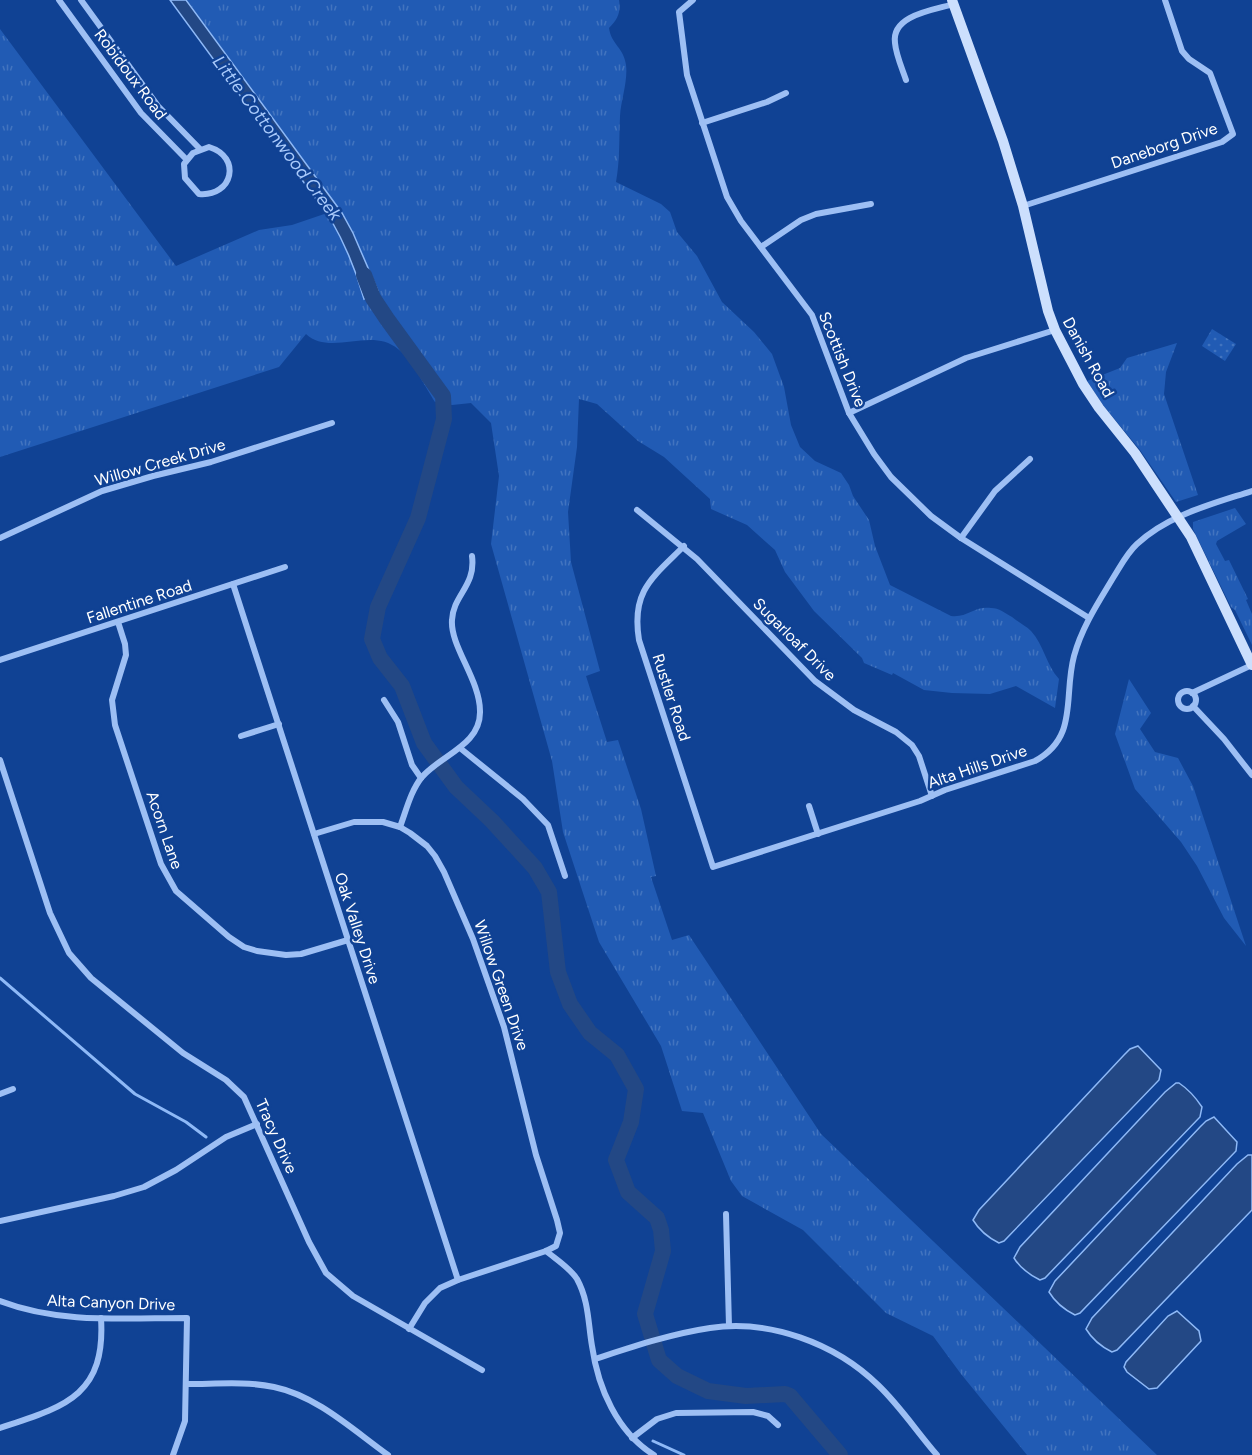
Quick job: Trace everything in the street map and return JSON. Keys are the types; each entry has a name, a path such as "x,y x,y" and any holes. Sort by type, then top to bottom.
{"street":[{"name":"Robidoux Road","path":"59,0 141,113 186,159 185,178 194,191 199,194 213,193 227,183 229,165 220,153 209,147 200,149 158,106 81,0"},
{"name":"Scottish Drive","path":"693,0 680,12 679,18 687,75 727,197 741,221 812,315 849,413 861,434 891,477 931,516 961,538 1089,618"},
{"name":"Daneborg Drive","path":"1023,206 1222,142 1233,134 1210,73 1189,59 1182,51 1165,0"},
{"path":"906,80 894,40 898,27 909,18 953,2"},
{"name":"Danish Road","path":"953,2 1003,141 1023,206 1054,330 1083,384 1135,453 1200,554 1252,665"},
{"path":"702,123 767,102 786,93"},
{"path":"186,159 200,149"},
{"path":"761,247 801,220 816,214 871,204"},
{"path":"849,413 966,358 1054,330"},
{"name":"Willow Creek Drive","path":"0,538 102,491 211,462 332,423"},
{"path":"961,538 995,490 1030,459"},
{"name":"Alta Hills Drive","path":"713,867 932,796 1047,755 1062,736 1074,656 1089,618 1130,552 1146,536 1187,512 1252,490"},
{"name":"Sugarloaf Drive","path":"637,510 684,546 815,681 854,710 896,732 912,745 919,756 932,796"},
{"name":"Rustler Road","path":"684,546 643,591 636,622 639,640 713,867"},
{"path":"400,827 421,778 448,755 468,742 481,715 478,692 455,637 451,621 471,577 472,556"},
{"name":"Fallentine Road","path":"0,660 285,567"},
{"name":"Oak Valley Drive","path":"233,584 458,1280"},
{"name":"Acorn Lane","path":"118,622 126,655 112,700 115,725 161,864 176,891 229,937 257,951 286,955 301,954 348,940"},
{"path":"1193,706 1182,707 1178,700 1182,693 1187,691 1192,693 1252,665"},
{"path":"1192,693 1195,701 1193,706"},
{"path":"384,700 398,722 412,765 421,778"},
{"path":"1193,706 1224,739 1252,775"},
{"path":"241,736 279,724"},
{"path":"460,748 522,799 548,825 565,876"},
{"name":"Tracy Drive","path":"0,760 50,913 69,953 91,978 183,1053 236,1087 244,1097 309,1242 326,1272 353,1296 483,1370"},
{"path":"809,806 818,834"},
{"name":"Willow Green Drive","path":"314,834 354,822 383,822 400,827 427,846 440,864 459,904 489,982 513,1061 536,1155 560,1233 556,1246 546,1251"},
{"path":"0,1094 13,1089"},
{"path":"0,1221 114,1196 144,1187 176,1170 226,1137 257,1124"},
{"path":"726,1214 729,1326"},
{"path":"409,1329 432,1295 440,1288 546,1251 576,1277 582,1290 589,1316 595,1359 613,1411 632,1438 654,1455"},
{"name":"Alta Canyon Drive","path":"0,1301 37,1313 60,1316 188,1318 187,1384"},
{"path":"0,1428 54,1410 69,1401 83,1388 98,1361 102,1318"},
{"path":"595,1359 668,1336 712,1327 756,1327 797,1336 839,1356 878,1384 937,1455"},
{"path":"173,1455 185,1420 187,1384 246,1383 276,1387 317,1404 388,1455"},
{"path":"632,1438 657,1419 676,1413 753,1412 768,1416 778,1425"}],"green space":[{"path":"187,0 619,0 618,15 609,28 612,38 625,59 626,71 620,116 616,182 661,204 670,212 677,232 697,256 722,302 754,332 772,354 784,387 791,425 800,447 815,461 841,473 849,485 853,496 869,520 875,546 890,585 951,616 985,608 1004,612 1031,631 1059,679 1055,708 1016,686 990,694 924,690 893,673 892,675 864,663 862,658 814,611 785,572 775,550 747,525 711,509 710,499 664,457 638,441 597,404 579,399 577,447 568,512 571,562 600,671 586,676 607,742 618,740 641,809 656,876 651,877 672,940 689,935 821,1134 1157,1455 1027,1455 933,1336 886,1313 803,1230 742,1196 731,1181 703,1113 682,1111 661,1046 599,942 563,832 552,761 491,544 499,476 491,423 471,403 452,405 435,402 408,360 398,349 387,343 364,340 327,343 306,334 279,367 0,457 0,29 176,266 259,230 292,225 339,209"},
{"path":"1212,329 1236,344 1225,361 1202,346"},
{"path":"1177,343 1166,372 1164,394 1198,495 1176,502 1140,450 1103,405 1087,381 1120,368 1127,358"},
{"path":"1235,508 1246,524 1217,541 1216,544 1225,561 1229,560 1248,599 1246,600 1252,614 1252,645 1193,529 1193,522"},
{"path":"1129,679 1151,713 1140,729 1155,752 1178,758 1193,786 1246,946 1224,918 1197,866 1181,842 1135,789 1115,734"}],"water":[{"path":"170,0 186,0 342,213 378,291 364,299 350,257 330,218"},
{"path":"1138,1046 1161,1070 1159,1080 1004,1241 999,1243 988,1236 973,1220 979,1210 1124,1055 1130,1049"},
{"path":"1176,1083 1186,1088 1200,1104 1202,1107 1200,1117 1045,1278 1040,1280 1026,1271 1014,1258 1020,1247"},
{"path":"1214,1117 1237,1142 1236,1151 1080,1313 1075,1315 1064,1308 1049,1292 1055,1281 1200,1127"},
{"path":"1248,1155 1252,1155 1252,1210 1117,1350 1112,1352 1101,1345 1086,1329 1092,1318"},
{"path":"1177,1311 1199,1331 1201,1341 1157,1388 1149,1389 1124,1367 1168,1316"}],"waterway":[{"name":"Little Cottonwood Creek","path":"364,275 373,298 443,396 444,419 418,518 378,607 372,639 380,658 402,686 424,743 456,787 492,821 535,868 549,892 558,972 570,1004 590,1033 617,1055 636,1089 631,1122 616,1160 628,1192 657,1218 661,1230 663,1251 645,1314 659,1360 677,1376 708,1391 746,1396 785,1394 790,1396 840,1455"},
{"path":"0,978 135,1094 186,1122 206,1137"},
{"path":"653,1441 684,1455"}]}
